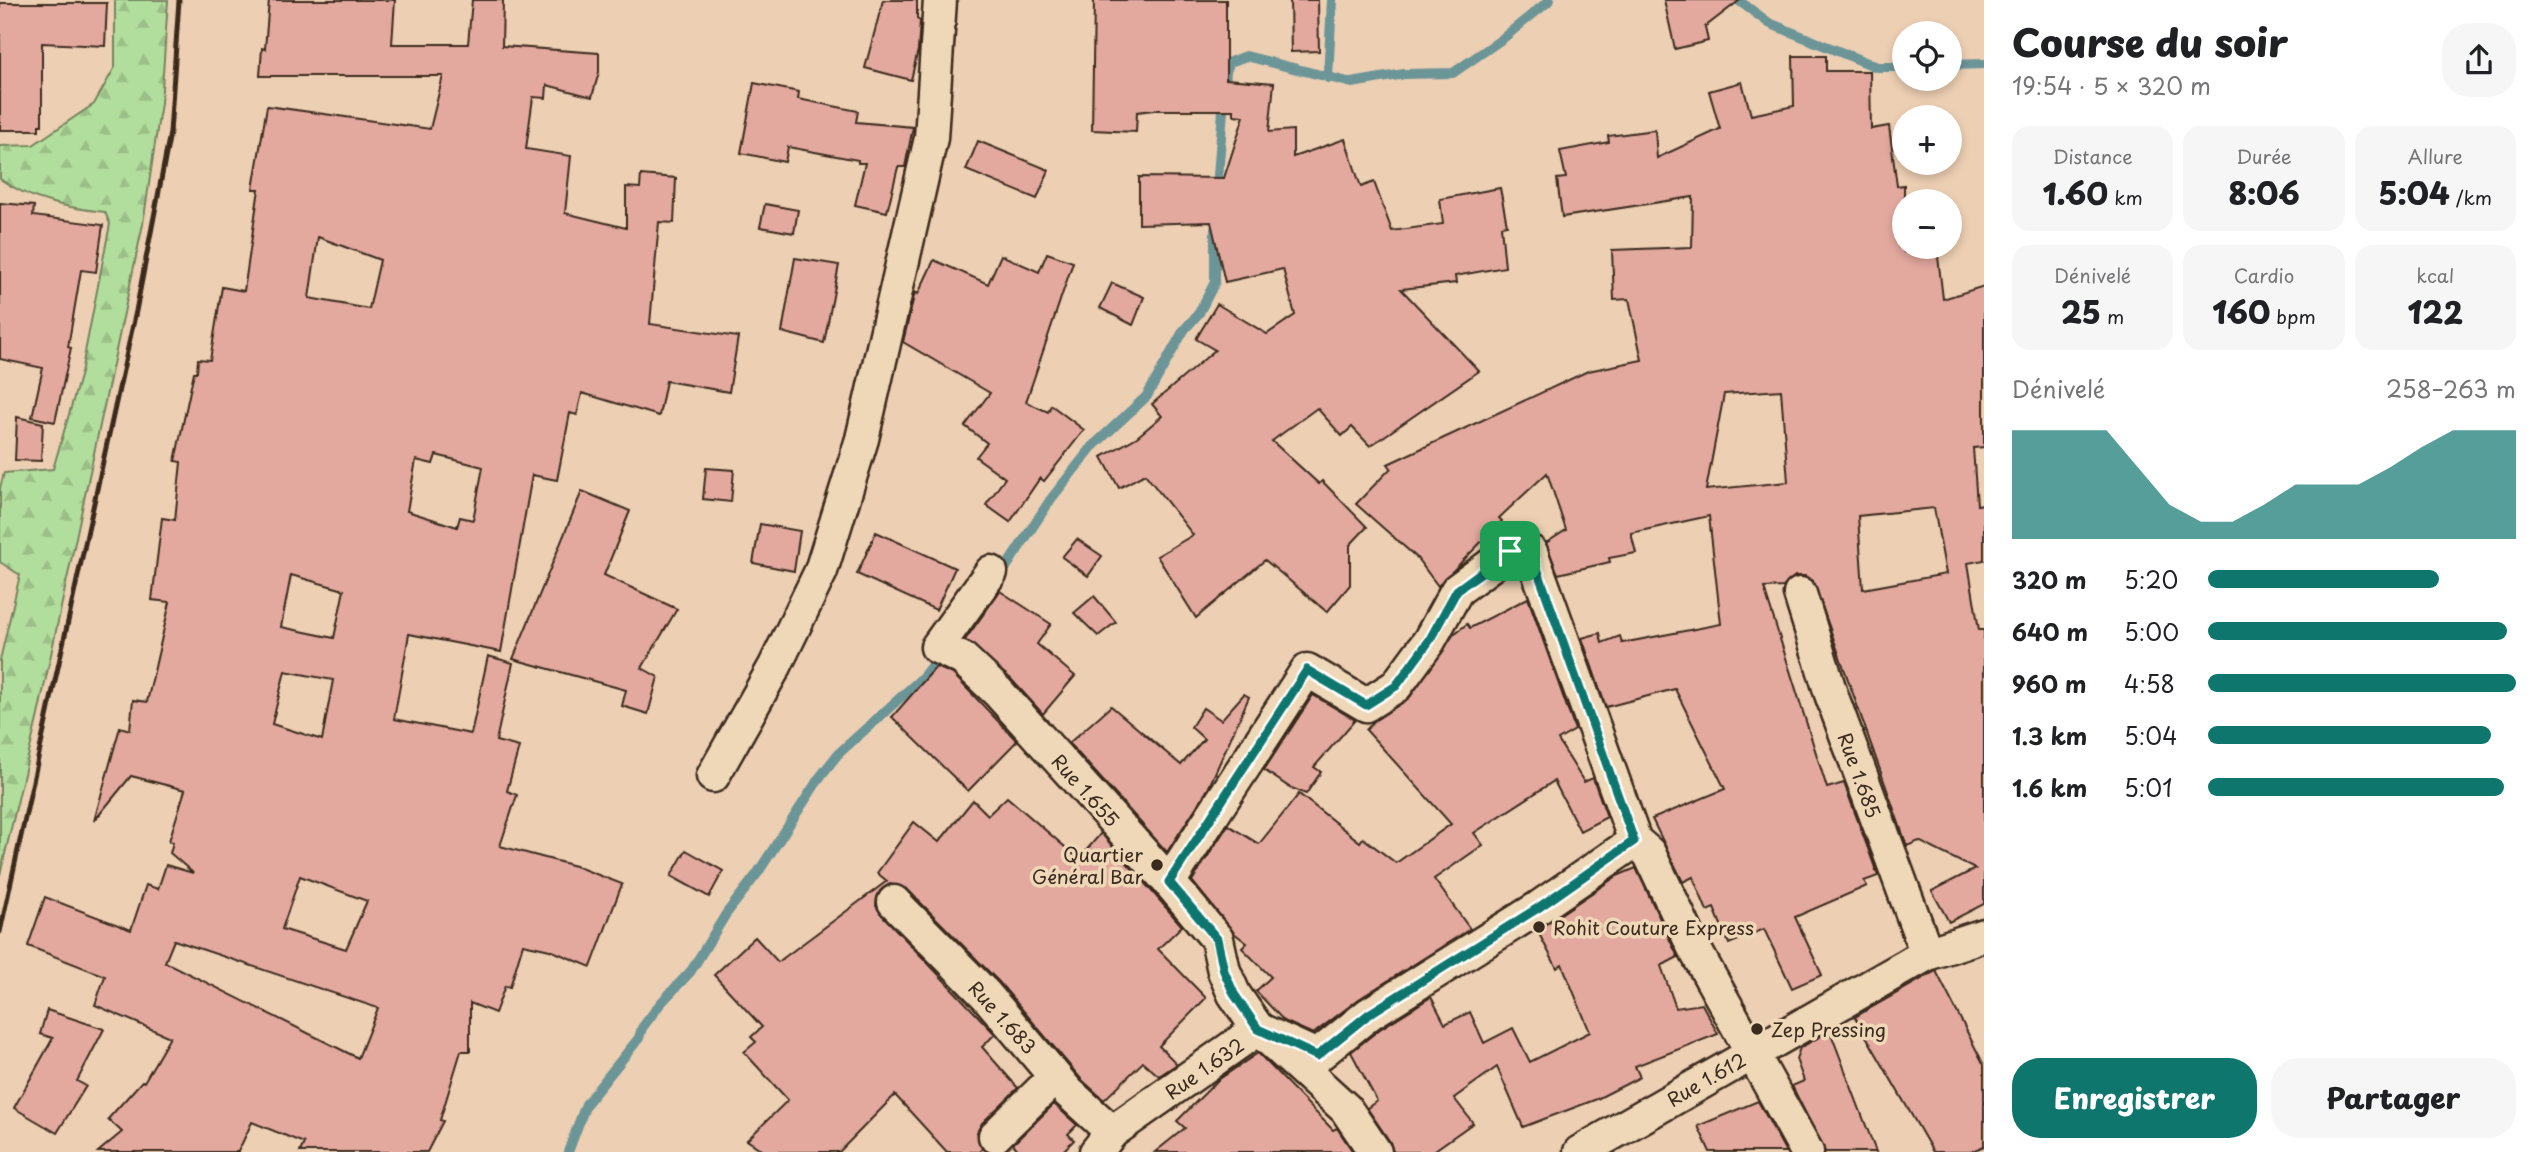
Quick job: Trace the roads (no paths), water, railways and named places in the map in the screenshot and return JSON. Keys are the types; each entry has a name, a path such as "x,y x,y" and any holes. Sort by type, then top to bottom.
{"street":[{"path":"713,776 775,666 821,571 862,439 932,138 940,0"},
{"path":"1169,882 1307,670 1366,705 1396,686 1429,641 1457,590 1510,551 1531,552 1634,841 1649,853 1693,946 1807,1152"},
{"name":"Rue 1.655","path":"991,572 937,647 963,659 998,692 1169,882 1217,939 1224,971 1234,994 1258,1029 1346,1109 1375,1152"},
{"name":"Rue 1.685","path":"1800,594 1830,694 1927,954"},
{"name":"Rue 1.632","path":"1104,1142 1258,1029 1317,1056 1369,1014 1538,908 1634,841"},
{"name":"Rue 1.683","path":"894,902 986,995 1055,1077 1104,1142"},
{"name":"Rue 1.612","path":"1580,1152 1927,954 1984,935"},
{"path":"995,1136 1055,1077"}],"waterway":[{"path":"1328,78 1332,0"},
{"path":"1217,189 1226,71 1230,62 1246,56 1352,83 1404,74 1453,73 1502,39 1550,0"},
{"path":"1738,0 1769,23 1877,67 1892,67"},
{"path":"1962,65 1984,64"},
{"path":"999,578 1051,499 1092,447 1147,396 1184,330 1199,313 1215,282 1215,229"},
{"path":"568,1152 586,1104 639,1038 642,1028 660,1004 691,971 726,914 757,874 820,777 838,754 922,678 941,653"}],"railway":[{"path":"0,932 136,311 170,133 179,0"}],"place":[{"name":"Quartier Général Bar","path":"1157,865"},
{"name":"Rohit Couture Express","path":"1539,927"},
{"name":"Zep Pressing","path":"1757,1029"}]}
